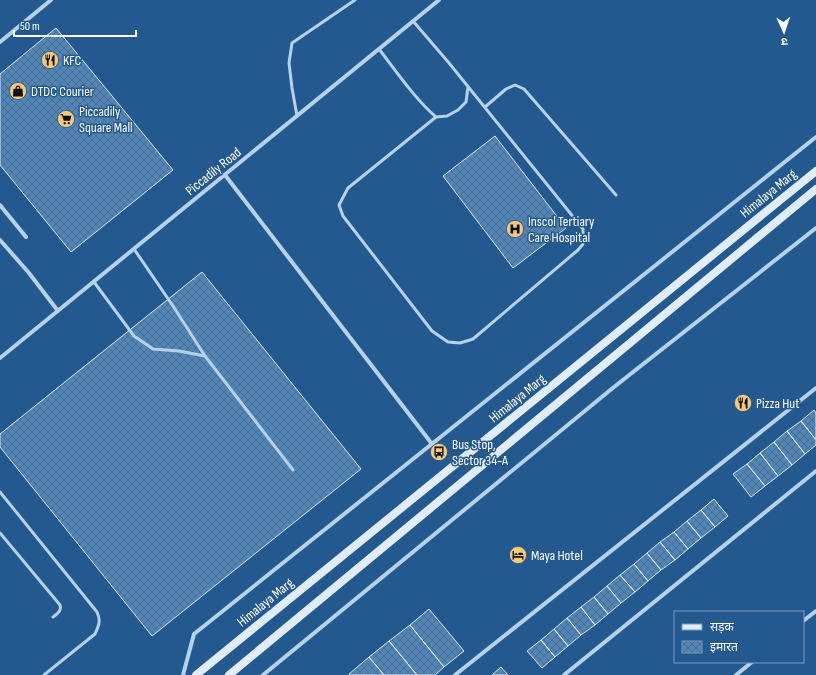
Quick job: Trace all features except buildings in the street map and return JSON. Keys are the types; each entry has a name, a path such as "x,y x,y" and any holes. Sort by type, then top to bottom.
{"main road":[{"name":"Himalaya Marg","path":"196,675 816,171"},
{"name":"Himalaya Marg","path":"229,675 816,189"}],"street":[{"path":"0,42 51,0"},
{"name":"Piccadily Road","path":"0,358 439,0"},
{"path":"183,675 194,634 816,137"},
{"path":"225,175 432,444"},
{"path":"0,205 26,238"},
{"path":"263,675 614,386 816,228"},
{"path":"0,240 29,273 58,311"},
{"path":"455,675 816,388"},
{"path":"564,675 816,471"},
{"path":"804,620 816,611"},
{"path":"736,675 751,663"}],"lane":[{"path":"297,116 288,63 292,43 354,0"},
{"path":"413,21 485,107 583,229 584,236 582,244 578,250 473,339 460,343 448,342 432,331 343,216 339,204 348,188 436,117 447,116 458,110 466,102 468,87"},
{"path":"379,49 429,111 436,117"},
{"path":"485,107 506,89 515,85 524,89 616,195"},
{"path":"134,249 206,356 292,470"},
{"path":"94,282 134,336 153,349 179,351 206,356"},
{"path":"0,492 97,612 100,618 99,626 95,634 44,675"},
{"path":"0,533 60,605 60,611 53,617"}],"place":[{"name":"KFC","path":"50,60"},
{"name":"DTDC Courier","path":"18,91"},
{"name":"Piccadily Square Mall","path":"66,119"},
{"name":"Inscol Tertiary Care Hospital","path":"515,229"},
{"name":"Pizza Hut","path":"743,403"},
{"name":"Bus Stop, Sector 34-A","path":"439,452"},
{"name":"Maya Hotel","path":"518,555"}]}
